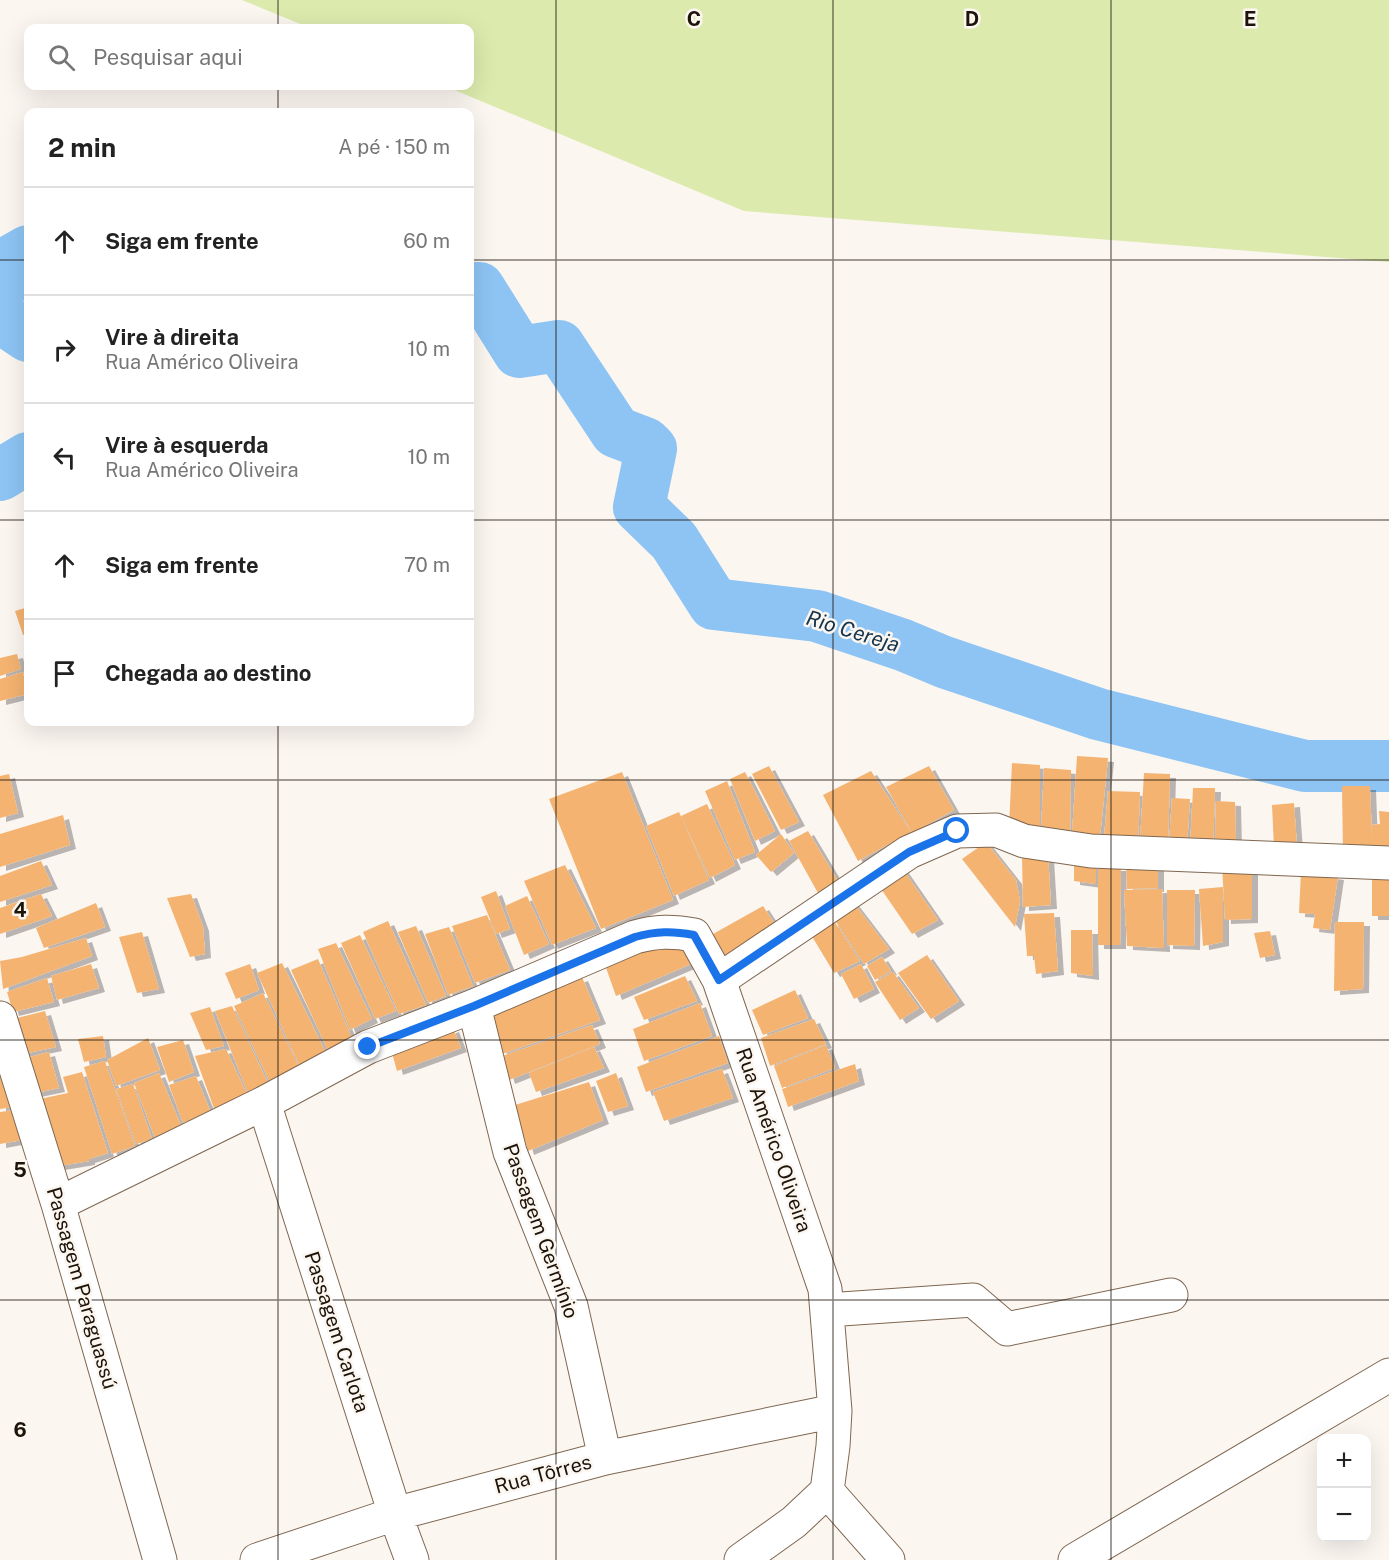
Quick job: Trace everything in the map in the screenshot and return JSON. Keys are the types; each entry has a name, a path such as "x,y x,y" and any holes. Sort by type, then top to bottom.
{"street":[{"path":"719,980 909,852 957,831 996,830 1024,841 1091,850 1389,863"},
{"name":"Rua Américo Oliveira","path":"474,1006 635,937 653,932 694,935 719,980 825,1290 835,1411 827,1491"},
{"path":"58,1204 264,1103 368,1047 474,1006"},
{"name":"Passagem Germínio","path":"474,1006 510,1152 571,1306 605,1458"},
{"name":"Passagem Paraguassú","path":"0,1018 58,1204 160,1560"},
{"name":"Passagem Carlota","path":"264,1103 395,1514 412,1560"},
{"path":"827,1310 973,1300 1007,1329 1171,1295"},
{"path":"1075,1560 1389,1376"},
{"name":"Rua Tôrres","path":"257,1560 395,1514 605,1458 835,1411"},
{"path":"741,1560 794,1521 827,1491 888,1560"}],"green space":[{"path":"242,0 1389,0 1389,262 744,211 455,90 474,90 474,24 300,24"}],"building":[{"path":"24,608 24,635 23,635 15,611"},
{"path":"17,654 21,669 0,676 0,658"},
{"path":"23,672 24,695 0,701 0,679"},
{"path":"1077,756 1108,758 1100,837 1072,834"},
{"path":"1012,763 1040,765 1040,826 1009,827"},
{"path":"769,766 799,822 781,830 752,774"},
{"path":"929,766 954,810 912,833 886,787"},
{"path":"1044,768 1071,770 1070,833 1041,831"},
{"path":"871,771 911,832 858,861 823,795"},
{"path":"622,772 673,900 601,929 549,799"},
{"path":"745,772 775,831 755,841 730,779"},
{"path":"1144,773 1170,774 1168,844 1140,842"},
{"path":"9,774 18,813 0,818 0,776"},
{"path":"727,781 755,852 735,860 705,791"},
{"path":"1342,786 1370,786 1372,840 1372,825 1380,824 1379,811 1389,812 1389,852 1343,855"},
{"path":"1193,788 1215,788 1213,848 1190,848"},
{"path":"1108,791 1140,792 1138,842 1104,838"},
{"path":"1172,798 1190,799 1187,845 1169,844"},
{"path":"1216,801 1235,802 1236,846 1215,845"},
{"path":"1294,803 1297,847 1274,848 1272,805"},
{"path":"707,804 735,865 710,878 681,816"},
{"path":"679,812 709,880 674,896 646,826"},
{"path":"63,815 70,845 0,867 0,834"},
{"path":"808,831 839,883 818,893 789,841"},
{"path":"781,834 794,853 771,872 756,855"},
{"path":"986,842 1016,880 1020,901 1015,927 962,859"},
{"path":"1022,856 1048,856 1051,905 1023,907"},
{"path":"41,861 52,885 0,902 0,876"},
{"path":"1074,863 1096,865 1096,884 1074,881"},
{"path":"565,865 596,928 552,945 524,881"},
{"path":"1222,865 1252,866 1252,919 1225,920"},
{"path":"1126,866 1158,867 1158,888 1127,889"},
{"path":"1098,867 1121,867 1120,945 1098,945"},
{"path":"902,868 938,920 912,934 877,883"},
{"path":"1301,871 1338,876 1330,930 1313,928 1315,914 1299,913"},
{"path":"1372,878 1389,879 1389,916 1372,916"},
{"path":"1223,887 1223,942 1203,946 1199,889"},
{"path":"1162,889 1164,948 1127,946 1124,890"},
{"path":"1167,890 1195,890 1194,946 1167,945"},
{"path":"496,891 510,929 496,934 481,897"},
{"path":"41,894 52,916 0,934 0,908"},
{"path":"191,894 203,927 205,954 190,957 167,898"},
{"path":"527,896 549,944 524,955 505,906"},
{"path":"853,902 889,949 864,964 832,916"},
{"path":"96,903 105,927 44,948 36,928"},
{"path":"763,906 778,929 726,960 713,934"},
{"path":"1054,913 1058,971 1036,974 1034,956 1027,956 1024,914"},
{"path":"487,915 510,970 475,983 452,926"},
{"path":"388,921 426,1005 399,1014 363,932"},
{"path":"834,921 860,961 834,973 810,933"},
{"path":"1335,922 1364,922 1363,989 1334,991"},
{"path":"416,926 446,996 428,1003 398,932"},
{"path":"449,927 473,986 448,995 425,934"},
{"path":"1071,930 1092,930 1093,976 1071,973"},
{"path":"1270,931 1275,955 1260,958 1254,933"},
{"path":"142,932 159,989 137,993 119,937"},
{"path":"360,935 396,1011 375,1019 341,943"},
{"path":"677,937 691,964 616,996 605,965"},
{"path":"86,938 92,956 3,989 0,961 22,957"},
{"path":"336,943 372,1019 350,1030 318,949"},
{"path":"927,955 959,1001 931,1019 898,973"},
{"path":"882,957 891,971 875,980 867,966"},
{"path":"318,959 353,1041 329,1053 291,970"},
{"path":"282,963 327,1055 301,1069 257,973"},
{"path":"91,964 99,988 57,1000 51,976"},
{"path":"250,964 259,990 236,999 225,973"},
{"path":"861,964 874,989 854,999 841,974"},
{"path":"893,972 919,1008 900,1020 875,982"},
{"path":"685,976 697,1001 644,1020 634,997"},
{"path":"582,977 600,1020 502,1054 490,1012"},
{"path":"47,978 54,1002 13,1012 7,992"},
{"path":"795,990 808,1018 763,1035 752,1010"},
{"path":"263,993 301,1071 271,1085 234,1006"},
{"path":"700,1003 712,1036 644,1061 633,1029"},
{"path":"232,1006 270,1088 249,1096 215,1011"},
{"path":"210,1007 224,1046 206,1050 190,1013"},
{"path":"45,1011 56,1047 23,1054 13,1019"},
{"path":"814,1019 826,1044 770,1066 761,1038"},
{"path":"592,1025 600,1044 509,1080 502,1056"},
{"path":"453,1028 461,1048 397,1071 392,1053"},
{"path":"103,1036 106,1057 84,1062 78,1039"},
{"path":"719,1036 728,1063 646,1092 637,1067"},
{"path":"148,1038 160,1070 116,1086 107,1060"},
{"path":"183,1040 194,1072 169,1082 157,1047"},
{"path":"826,1045 835,1068 782,1088 774,1066"},
{"path":"594,1047 604,1068 536,1092 529,1073"},
{"path":"226,1049 249,1099 215,1111 195,1056"},
{"path":"49,1052 59,1088 35,1093 26,1058"},
{"path":"105,1061 135,1146 112,1154 84,1067"},
{"path":"855,1064 859,1081 788,1107 782,1089"},
{"path":"722,1069 733,1098 664,1121 653,1092"},
{"path":"82,1072 108,1153 89,1159 89,1161 53,1167 35,1100 68,1093 63,1077"},
{"path":"12,1073 19,1106 0,1109 0,1076"},
{"path":"159,1073 182,1128 155,1138 134,1083"},
{"path":"616,1073 628,1106 608,1112 596,1081"},
{"path":"196,1076 210,1111 183,1123 169,1085"},
{"path":"589,1082 603,1120 528,1151 515,1105"},
{"path":"133,1084 152,1139 136,1144 116,1089"},
{"path":"22,1109 27,1139 0,1144 0,1112"}],"waterway":[{"name":"Rio Cereja","path":"0,290 14,259 24,253"},
{"name":"Rio Cereja","path":"474,288 479,288 519,352 559,346 616,432 645,443 651,449 639,507 674,541 714,604 817,616 1098,714 1305,766 1389,766"},
{"name":"Rio Cereja","path":"0,317 24,333"},
{"name":"Rio Cereja","path":"0,475 24,460"}],"route":[{"path":"368,1047 474,1006 635,937 653,932 694,935 719,980 909,852 957,831"}]}
